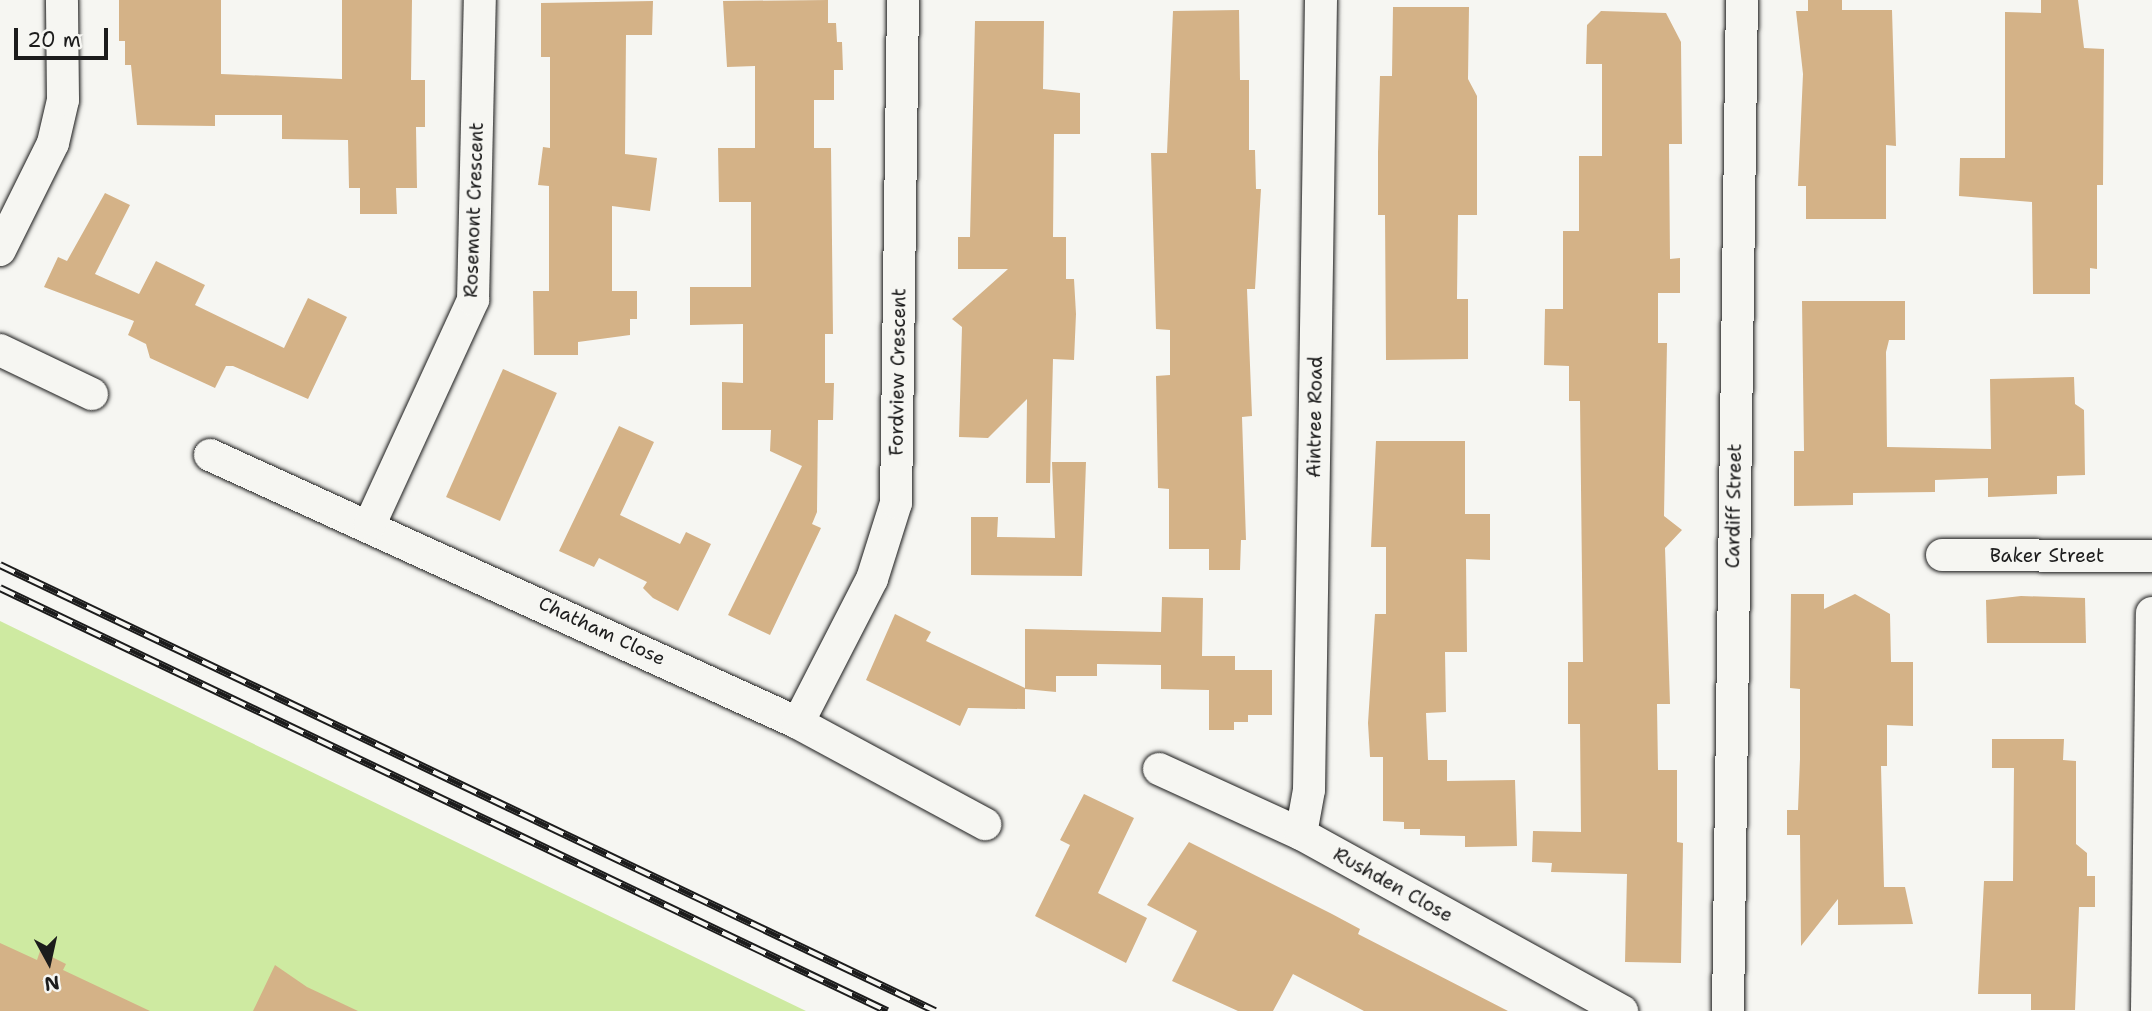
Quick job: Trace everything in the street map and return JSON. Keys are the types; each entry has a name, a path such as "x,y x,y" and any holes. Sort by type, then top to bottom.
{"street":[{"path":"0,250 53,144 63,100 62,0"},
{"name":"Rosemont Crescent","path":"370,523 473,300 480,0"},
{"name":"Fordview Crescent","path":"798,723 872,579 896,503 903,0"},
{"name":"Aintree Road","path":"1301,834 1309,790 1321,0"},
{"name":"Cardiff Street","path":"1728,1011 1742,0"},
{"path":"0,350 92,394"},
{"name":"Chatham Close","path":"210,455 370,523 798,723 985,824"},
{"name":"Baker Street","path":"1942,555 2152,556"},
{"path":"2147,1011 2152,613"},
{"name":"Rushden Close","path":"1159,769 1301,834 1622,1011"}],"green space":[{"path":"0,621 82,661 806,1011 0,1011"}],"building":[{"path":"119,0 221,0 221,74 342,79 342,0 412,0 411,80 425,80 425,127 416,127 417,188 396,188 397,214 360,214 360,188 349,188 348,140 282,139 282,115 215,115 215,126 137,125 131,65 125,65 125,41 119,41"},
{"path":"828,0 828,23 836,23 837,42 842,42 843,70 834,70 834,100 814,100 814,148 831,148 833,334 825,334 825,383 834,383 833,420 818,420 817,512 812,524 821,528 770,635 728,615 802,466 770,451 771,430 722,430 722,382 743,383 743,324 690,325 690,287 751,287 751,202 719,202 718,148 755,148 755,66 727,67 723,1"},
{"path":"1808,0 1842,0 1842,10 1892,10 1896,146 1886,145 1886,219 1806,219 1806,186 1798,186 1803,74 1796,11 1808,11"},
{"path":"2041,0 2078,0 2084,48 2104,49 2103,185 2097,185 2097,269 2090,268 2090,294 2033,294 2032,202 1959,196 1960,158 2005,158 2005,12 2041,13"},
{"path":"653,1 652,35 626,35 625,154 657,158 650,211 612,206 612,291 637,291 637,319 630,319 630,335 578,342 578,355 534,355 533,291 549,291 549,186 538,185 543,147 550,148 550,57 541,57 541,3"},
{"path":"1393,7 1469,7 1468,79 1477,96 1477,215 1458,215 1457,299 1468,299 1468,359 1386,360 1385,215 1378,215 1378,152 1380,76 1392,76"},
{"path":"1239,10 1240,80 1249,80 1249,150 1255,150 1256,189 1261,189 1255,289 1247,289 1252,416 1242,417 1246,540 1241,540 1240,570 1209,570 1209,549 1169,549 1169,489 1158,488 1156,376 1170,375 1170,330 1156,329 1151,153 1167,153 1173,11"},
{"path":"1601,11 1666,13 1681,42 1682,144 1669,144 1670,259 1680,258 1680,293 1658,293 1658,343 1667,343 1664,516 1682,530 1665,548 1670,704 1657,704 1658,770 1677,770 1677,842 1683,843 1681,963 1625,962 1627,874 1551,872 1552,863 1532,862 1533,831 1581,832 1580,724 1568,724 1568,662 1583,662 1580,401 1569,401 1569,366 1544,365 1545,309 1563,309 1563,231 1579,231 1579,156 1602,156 1602,64 1586,64 1587,25"},
{"path":"975,21 1044,21 1043,89 1080,93 1080,134 1054,134 1053,237 1066,237 1066,279 1074,279 1076,314 1074,360 1053,359 1050,483 1026,483 1027,399 988,438 959,437 962,327 952,319 1008,269 958,269 958,237 970,237"},
{"path":"105,193 130,205 95,274 139,294 156,261 205,285 195,305 284,348 308,298 347,317 308,399 233,366 226,366 215,388 150,358 146,344 128,335 134,321 44,287 58,257 67,261"},
{"path":"1802,301 1905,301 1905,340 1889,340 1886,352 1887,447 1991,449 1990,379 2074,377 2075,404 2084,410 2085,475 2057,476 2057,494 1988,497 1988,478 1935,480 1935,492 1853,493 1853,505 1794,506 1794,451 1804,451"},
{"path":"503,369 557,393 500,521 446,497"},
{"path":"619,426 654,442 620,515 680,544 686,532 711,544 678,611 653,598 643,588 647,582 599,558 594,567 559,551"},
{"path":"1376,441 1465,441 1465,514 1490,514 1490,560 1466,559 1467,652 1445,652 1446,712 1426,713 1428,760 1447,760 1447,781 1515,780 1517,846 1465,847 1465,836 1420,835 1420,829 1404,829 1404,822 1383,821 1383,757 1370,757 1368,723 1375,614 1386,614 1386,547 1371,547"},
{"path":"1052,462 1086,462 1082,576 971,575 971,517 998,517 997,537 1055,538"},
{"path":"1791,594 1824,594 1824,609 1855,594 1890,614 1891,662 1913,662 1913,726 1887,725 1887,766 1881,766 1884,887 1905,887 1913,924 1838,925 1838,899 1801,946 1800,835 1787,835 1787,810 1798,810 1800,759 1800,689 1790,688"},
{"path":"2021,596 2085,598 2086,643 1987,643 1986,600"},
{"path":"1162,597 1203,598 1202,656 1235,656 1235,670 1272,670 1272,715 1248,715 1248,722 1234,722 1234,730 1209,730 1209,690 1161,689 1161,665 1097,664 1097,676 1056,676 1056,692 1025,689 1025,709 968,708 960,726 866,680 895,614 931,632 926,641 1025,688 1025,629 1161,632"},
{"path":"1992,739 2064,739 2063,760 2076,761 2076,844 2087,853 2087,876 2095,876 2095,907 2079,907 2075,1010 2031,1010 2031,994 1978,994 1984,881 2013,881 2014,768 1992,768"},
{"path":"1084,794 1134,818 1098,893 1147,918 1126,963 1035,916 1070,845 1060,840"},
{"path":"1189,842 1332,914 1360,929 1358,934 1508,1011 1364,1011 1293,974 1273,1011 1238,1011 1172,981 1197,931 1147,905"},
{"path":"0,943 37,960 40,951 66,964 63,970 150,1011 0,1011"},
{"path":"275,965 307,987 358,1011 253,1011"}],"railway":[{"path":"0,565 935,1011"},
{"path":"0,588 887,1011"}]}
